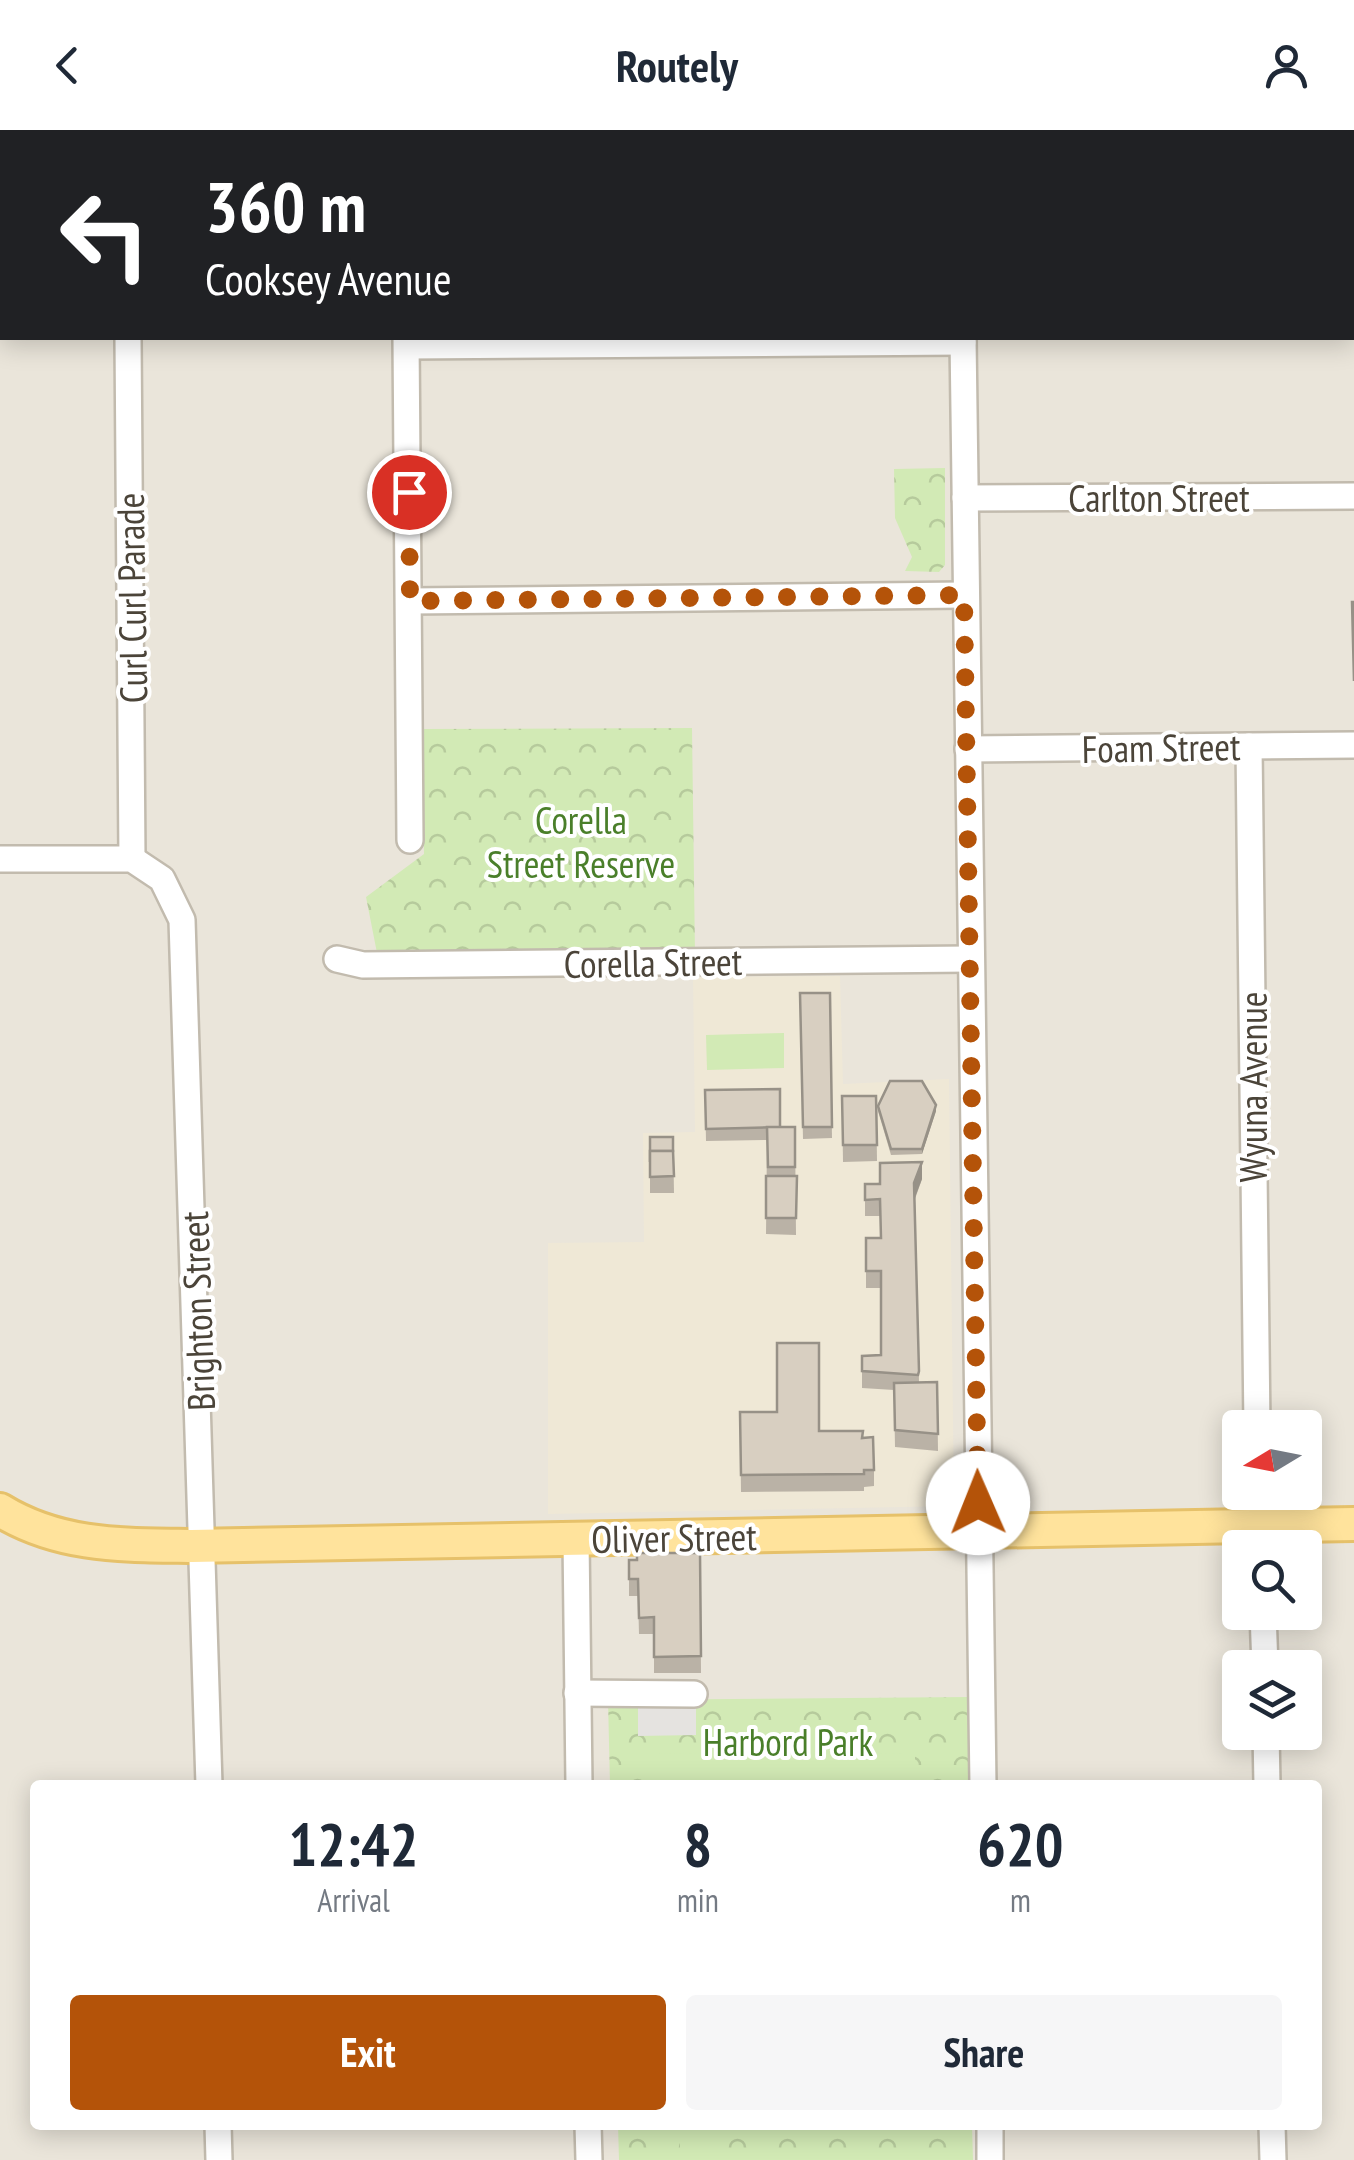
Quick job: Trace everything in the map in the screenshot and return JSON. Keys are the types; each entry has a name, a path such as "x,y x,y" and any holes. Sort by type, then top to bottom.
{"main road":[{"name":"Oliver Street","path":"0,1510 41,1531 84,1542 204,1546 978,1532 1222,1536"},
{"name":"Oliver Street","path":"1311,1530 1354,1524"}],"street":[{"name":"Curl Curl Parade","path":"128,340 132,858"},
{"path":"410,840 407,342 963,340 983,1780"},
{"name":"Carlton Street","path":"964,498 1354,496"},
{"path":"410,601 964,595"},
{"name":"Foam Street","path":"968,748 1354,745"},
{"name":"Wyuna Avenue","path":"1250,746 1256,1410"},
{"path":"0,859 132,858"},
{"name":"Brighton Street","path":"132,858 162,879 182,920 186,961 210,1780"},
{"name":"Corella Street","path":"337,959 380,964 970,958"},
{"path":"576,1539 580,1780"},
{"path":"577,1694 694,1694"},
{"path":"1266,1750 1266,1780"},
{"path":"218,2130 219,2160"},
{"path":"588,2130 589,2160"},
{"path":"990,2130 990,2160"},
{"path":"1272,2130 1272,2160"}],"shaded area":[{"path":"0,340 1354,340 1354,2160 0,2160"},
{"path":"840,976 843,1084 949,1079 954,1506 548,1514 548,1243 644,1242 643,1133 695,1132 693,977"},
{"path":"638,1687 696,1687 696,1735 638,1736"}],"green space":[{"path":"945,468 945,565 939,572 905,571 912,557 895,518 894,469"},
{"name":"Corella Street Reserve","path":"692,728 695,954 377,953 366,897 424,854 422,729"},
{"path":"784,1033 784,1068 707,1070 706,1035"},
{"name":"Harbord Park","path":"968,1697 969,1780 610,1780 608,1700"},
{"path":"915,1753 915,1780 651,1780 651,1754"},
{"path":"618,2130 972,2130 973,2160 619,2160"},
{"path":"680,2130 712,2130 712,2160 680,2160"}],"building":[{"path":"1352,602 1354,602 1354,681"},
{"path":"800,993 830,993 832,1127 803,1127"},
{"path":"890,1081 922,1081 936,1105 922,1149 891,1149 878,1106"},
{"path":"780,1089 780,1127 706,1129 705,1090"},
{"path":"842,1096 876,1096 877,1145 843,1145"},
{"path":"767,1127 795,1127 795,1167 768,1167"},
{"path":"650,1137 673,1137 673,1151 650,1151"},
{"path":"650,1151 673,1151 674,1176 650,1177"},
{"path":"922,1162 914,1183 918,1375 862,1371 862,1356 881,1355 881,1271 866,1271 866,1238 881,1238 880,1199 865,1200 865,1184 880,1184 880,1163"},
{"path":"766,1176 797,1176 796,1218 766,1218"},
{"path":"777,1343 819,1343 819,1431 863,1431 862,1438 873,1437 874,1470 864,1470 864,1474 741,1475 740,1412 777,1412"},
{"path":"937,1382 938,1434 895,1430 894,1383"},
{"path":"637,1553 700,1553 701,1656 654,1657 654,1617 639,1618 638,1579 629,1579 629,1560 637,1560"}],"route":[{"path":"409,492 410,601 964,595 978,1503"}]}
